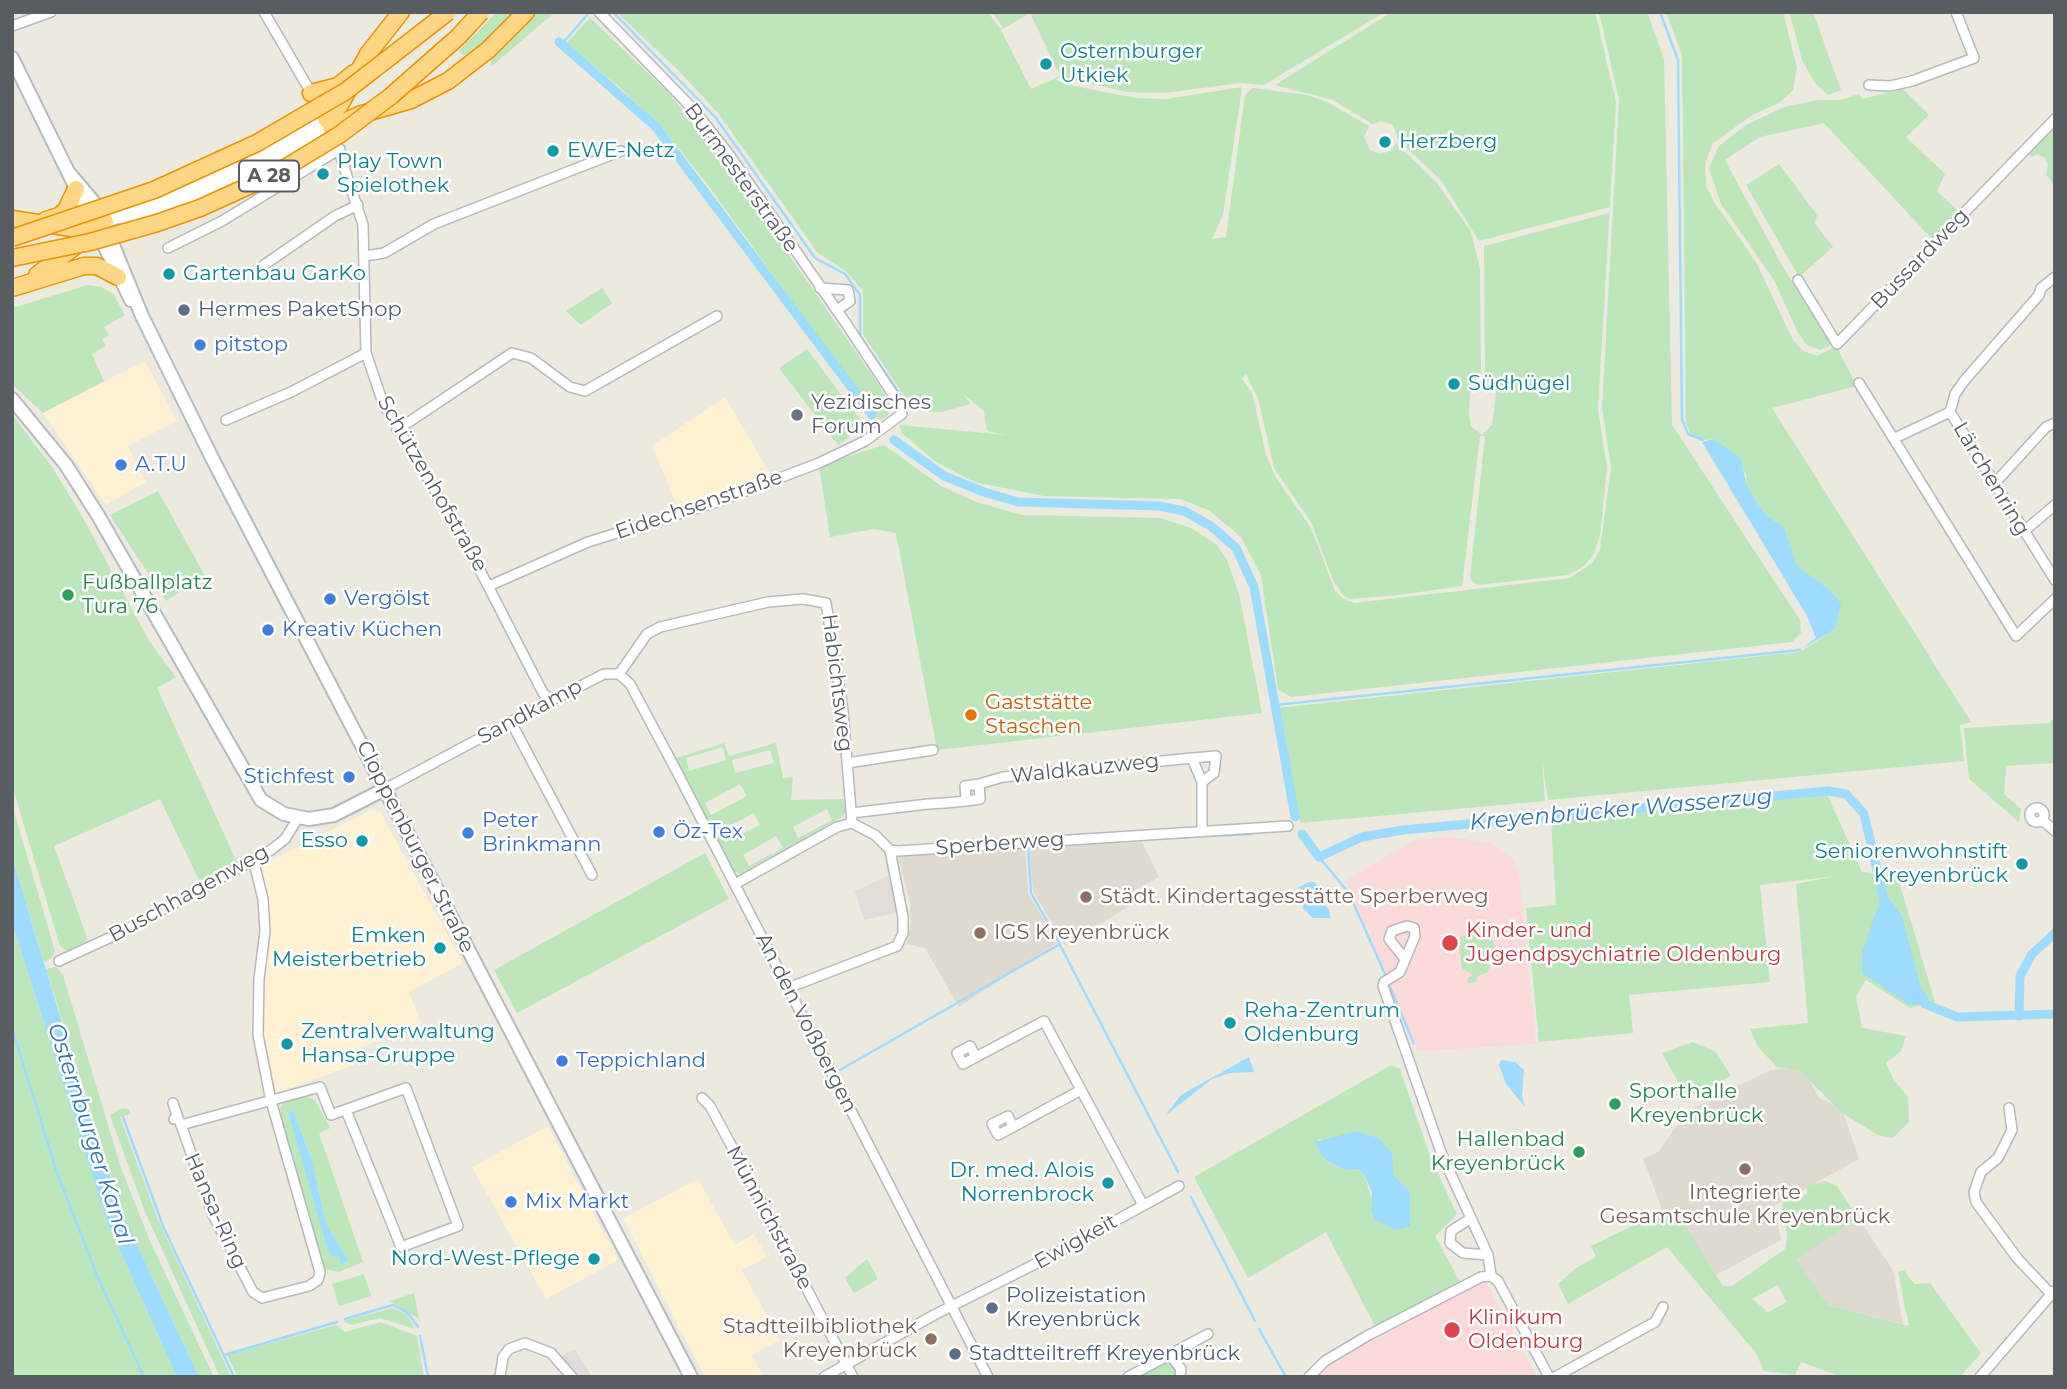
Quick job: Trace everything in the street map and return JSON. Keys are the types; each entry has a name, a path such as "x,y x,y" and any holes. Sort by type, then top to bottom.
{"highway":[{"path":"328,124 358,69 401,12"},
{"name":"A 28","path":"12,238 154,190 257,143 346,91 397,55 448,12"},
{"name":"A 28","path":"12,258 146,227 200,208 275,174 339,135 391,96 458,37 481,12"},
{"path":"328,124 411,100 448,81 488,50 526,12"},
{"path":"311,93 338,86 358,69"},
{"path":"34,221 59,216 69,206 73,181"},
{"path":"12,219 79,229 102,228"},
{"path":"18,286 102,228"},
{"path":"18,286 84,266 97,266 118,277"}],"main road":[{"name":"Cloppenburger Straße","path":"12,58 73,181 102,228 213,460 691,1377"},
{"path":"102,228 228,185 328,124"},
{"name":"Cloppenburger Straße","path":"102,228 118,277 142,316"},
{"path":"12,400 66,465 99,517 163,625 256,793 275,809 298,818 334,815 385,789"}],"street":[{"path":"12,26 51,12"},
{"name":"Schützenhofstraße","path":"264,12 328,124 340,149 358,205 365,256 366,353 383,403 454,521 543,693 549,698"},
{"name":"Burmesterstraße","path":"598,12 694,110 728,153 837,310 898,402 902,414"},
{"path":"1869,85 1912,81 1974,58 1956,12"},
{"name":"Bussardweg","path":"1798,280 1837,344 2055,119"},
{"path":"168,248 222,221 340,149"},
{"path":"365,256 384,253 434,224 621,151"},
{"path":"264,265 335,216 358,205"},
{"name":"Lärchenring","path":"2055,277 2041,288 2039,295 1964,382 1955,394 1950,412 2055,580"},
{"path":"820,288 848,290 850,301 837,310"},
{"path":"397,430 512,353 531,358 569,387 585,391 716,316"},
{"path":"226,420 266,404 366,353"},
{"path":"1859,383 2016,636 2055,599"},
{"name":"Lärchenring","path":"1895,438 1950,412"},
{"name":"Eidechsenstraße","path":"489,586 588,542 714,503 819,463 865,441 902,414"},
{"path":"1995,483 2046,427 2055,423"},
{"path":"2023,532 2055,505"},
{"name":"Habichtsweg","path":"619,674 647,634 660,627 775,601 803,599 826,603 843,711 852,818"},
{"name":"Sandkamp","path":"385,789 511,722 549,698 557,698 604,674 619,674"},
{"name":"An den Voßbergen","path":"619,674 630,684 735,884 988,1377"},
{"path":"511,722 592,875"},
{"name":"Habichtsweg","path":"847,763 933,750"},
{"name":"Waldkauzweg","path":"979,784 1003,777 1216,756 1214,772 1202,782"},
{"name":"Waldkauzweg","path":"1192,758 1202,782 1202,832"},
{"path":"735,884 852,818 980,799 979,784 965,786 966,801"},
{"name":"Buschhagenweg","path":"59,961 122,932 282,842 298,818"},
{"path":"788,988 897,946 903,933 903,918 890,850 852,818"},
{"path":"2042,820 2055,831"},
{"name":"Sperberweg","path":"890,850 1288,826"},
{"name":"Hansa-Ring","path":"173,1103 213,1215 253,1292 262,1298 309,1286 318,1280 320,1272 271,1101 258,1035 265,931 263,899 253,859"},
{"path":"1405,959 1400,972 1384,982 1383,986 1442,1155 1488,1255 1491,1276"},
{"path":"976,1057 1044,1021 1143,1205"},
{"path":"271,1101 320,1087 331,1115 406,1088 458,1226 401,1247 346,1111"},
{"path":"1013,1126 1081,1090"},
{"name":"Münnichstraße","path":"702,1098 710,1106 853,1377"},
{"name":"Hansa-Ring","path":"178,1120 271,1101"},
{"path":"1980,1377 2053,1292 2017,1258 1976,1202 1974,1192 1981,1172 1998,1158 2012,1130 2009,1108"},
{"name":"Ewigkeit","path":"824,1377 1179,1186"},
{"path":"1470,1219 1451,1231 1450,1242 1463,1253 1488,1255"},
{"path":"1309,1377 1325,1362 1367,1336 1462,1286 1481,1277 1491,1276 1498,1281 1549,1377"},
{"path":"1555,1377 1655,1321 1662,1307"},
{"path":"1128,1377 1208,1334"},
{"path":"500,1377 503,1357 509,1349 525,1343 551,1353 572,1377"},
{"path":"1170,1355 1181,1369 1180,1377"}],"shaded area":[{"path":"145,361 177,421 128,446 146,482 106,505 43,413"},
{"path":"725,397 771,475 679,511 652,446"},
{"path":"371,810 380,812 463,963 409,992 421,1024 352,1051 356,1064 274,1094 264,1048 261,1008 269,939 260,866"},
{"name":"Kinder- und Jugendpsychiatrie Oldenburg","path":"1449,837 1490,843 1513,859 1519,874 1536,1044 1418,1051 1346,880 1415,840"},
{"name":"Städt. Kindertagesstätte Sperberweg","path":"1142,842 1159,877 1136,890 1134,903 1065,946 1033,891 1029,847"},
{"name":"IGS Kreyenbrück","path":"1025,847 1028,893 1057,943 959,1007 925,948 907,944 911,923 910,903 898,855"},
{"path":"888,876 899,912 864,920 855,891"},
{"name":"Integrierte Gesamtschule Kreyenbrück","path":"1802,1067 1819,1098 1842,1109 1859,1159 1774,1206 1781,1240 1716,1275 1679,1217 1664,1215 1643,1158 1658,1152 1686,1112 1770,1070"},
{"path":"548,1126 618,1260 546,1299 472,1167"},
{"path":"698,1179 735,1245 754,1234 767,1257 742,1270 780,1340 752,1355 762,1374 757,1377 705,1377 623,1218"},
{"path":"1858,1218 1893,1270 1903,1324 1828,1305 1797,1259"},
{"name":"Klinikum Oldenburg","path":"1479,1282 1487,1285 1537,1377 1316,1377 1330,1364"},
{"path":"575,1349 592,1377 572,1377 558,1358"}],"green space":[{"path":"497,12 518,12 469,59 459,51"},
{"path":"537,12 555,12 492,66 490,59"},
{"path":"616,12 988,12 1000,29 1003,27 992,12 1385,12 1264,85 1240,83 1164,93 1127,92 1060,77 1056,79 1064,84 1136,98 1167,99 1242,87 1223,215 1212,239 1226,237 1245,95 1253,88 1307,95 1327,102 1369,126 1371,123 1333,100 1275,85 1392,12 1595,12 1616,102 1610,207 1479,241 1441,180 1398,140 1397,144 1437,183 1471,232 1480,269 1481,377 1485,377 1484,246 1609,213 1610,208 1598,409 1607,469 1600,535 1594,554 1584,566 1568,575 1478,585 1473,582 1470,578 1485,436 1480,436 1462,586 1351,599 1344,596 1334,582 1311,522 1274,468 1258,398 1246,374 1242,379 1252,393 1266,455 1276,478 1311,528 1335,591 1345,600 1355,603 1570,578 1592,563 1600,550 1611,467 1602,408 1619,99 1599,12 1647,12 1664,59 1672,425 1800,620 1801,633 1792,642 1291,697 1278,689 1261,575 1241,537 1210,511 1181,499 1044,496 974,482 935,461 902,433 899,425 1006,435 987,431 984,411 963,394 971,404 941,412 914,411 863,334 863,291 846,271 818,253 718,113 676,68","holes":["1030,13 1060,76 1031,89 1001,30","1381,121 1393,125 1398,140 1391,151 1380,154 1370,150 1364,137 1370,125","1479,379 1493,383 1496,393 1492,425 1482,435 1471,426 1469,415 1470,393"]},
{"path":"1666,12 1783,12 1797,68 1793,90 1779,103 1752,115 1712,144 1705,165 1706,186 1714,202 1756,262 1793,340 1803,351 1817,356 1836,346 1857,386 1772,408 1971,722 1960,725 1964,761 1548,800 1542,760 1545,801 1300,823 1277,708 1800,652 1835,629 1830,590 1796,566 1784,527 1768,517 1756,501 1746,484 1746,474 1714,439 1704,440 1690,433 1686,422 1682,55"},
{"path":"1813,12 1841,90 1828,95 1815,83 1802,60 1790,14"},
{"path":"590,18 667,91 729,168 889,400 890,410 887,417 878,420 705,181 663,129 618,86 566,44"},
{"path":"1903,89 1929,115 1906,137 1945,174 1937,191 1957,210 1931,238 1824,123 1760,137 1725,160 1784,269 1832,345 1820,350 1807,345 1798,333 1774,280 1721,204 1709,168 1719,146 1746,125 1784,107 1819,100 1840,100 1859,94 1862,99"},
{"path":"2055,125 2055,186 2046,175 2048,165 2044,157 2037,154 2032,157 2028,153"},
{"path":"1779,164 1817,215 1815,224 1833,247 1799,277 1746,185"},
{"path":"88,285 102,287 113,294 125,315 104,327 109,335 102,339 106,346 92,354 104,381 43,413 12,384 12,308"},
{"path":"602,288 612,303 581,325 566,311"},
{"path":"807,349 861,421 847,439 838,445 779,368"},
{"path":"12,415 52,467 82,516 149,641 176,677 157,688 237,862 200,882 160,799 54,846 88,940 67,951 60,946 12,785"},
{"path":"884,445 941,486 976,502 1022,515 1161,518 1191,528 1216,544 1227,560 1239,594 1262,713 937,750 896,533 874,529 830,537 819,466"},
{"path":"158,491 205,576 166,601 110,515"},
{"path":"2055,718 2055,763 2006,766 2004,794 2021,809 2019,822 1969,779 1964,728 2049,723"},
{"path":"724,743 729,756 776,743 783,778 793,777 791,800 843,799 846,811 842,817 740,874 734,871 673,759","holes":["723,747 726,760 689,771 686,758","770,750 774,763 735,773 732,760","740,784 747,796 711,815 705,803","827,809 832,820 798,838 793,827","754,813 760,825 725,842 720,831","776,836 783,848 749,866 743,855"]},
{"path":"1827,794 1862,872 1897,875 1935,1002 1910,1008 1866,980 1856,997 1862,1028 1906,1036 1901,1051 1886,1063 1894,1080 1908,1097 1909,1122 1893,1138 1878,1135 1842,1113 1799,1070 1777,1067 1758,1047 1750,1029 1808,1023 1796,884 1836,876 1760,885 1770,982 1629,995 1633,1033 1539,1042 1526,908 1556,905 1551,820"},
{"path":"12,805 55,951 52,958 44,962 12,857"},
{"path":"705,853 729,899 517,1013 494,970"},
{"path":"12,922 107,1222 177,1377 12,1377"},
{"path":"1472,929 1488,935 1499,951 1499,958 1494,960 1487,973 1478,976 1475,982 1468,983 1467,979 1473,975 1462,969 1458,940"},
{"path":"56,967 63,975 121,1168 150,1241 214,1377 199,1377 125,1219 46,969"},
{"path":"1693,1042 1716,1052 1731,1076 1687,1098 1662,1053"},
{"path":"1391,1065 1400,1069 1431,1159 1457,1214 1435,1236 1460,1282 1375,1326 1326,1232 1248,1278 1194,1177","holes":["1357,1131 1379,1138 1392,1153 1394,1175 1410,1192 1410,1226 1391,1228 1379,1222 1364,1174 1357,1169 1344,1170 1323,1158 1318,1139 1325,1140"]},
{"path":"303,1095 315,1100 330,1128 319,1133 363,1262 339,1272 325,1269 282,1121 280,1108 285,1101","holes":["289,1111 294,1112 312,1161 326,1224 348,1260 341,1266 339,1256 331,1256 326,1245"]},
{"path":"122,1108 129,1109 131,1114 120,1117 157,1217 231,1377 220,1377 145,1212 110,1115"},
{"path":"1825,1181 1837,1186 1858,1218 1797,1259 1828,1305 1909,1326 1898,1272 1904,1270 1914,1284 1930,1283 1981,1353 1960,1377 1842,1377 1801,1362 1795,1375 1764,1371 1756,1353 1667,1247 1568,1304 1558,1284 1576,1268 1596,1257 1591,1246 1646,1219 1674,1215 1684,1224 1723,1286 1732,1286 1785,1249 1787,1237 1782,1206 1785,1196 1792,1192 1801,1198 1807,1193 1807,1186","holes":["1778,1285 1787,1302 1768,1312 1752,1299"]},
{"path":"867,1259 878,1279 854,1293 845,1278"},
{"path":"364,1274 371,1296 339,1306 332,1284"},
{"path":"414,1293 419,1319 390,1301"},
{"path":"393,1308 407,1314 415,1329 380,1318 351,1325 343,1321"},
{"path":"381,1322 417,1336 424,1377 238,1377 227,1355 336,1325 345,1332"},
{"path":"1170,1355 1180,1377 1128,1377"}],"water":[{"path":"1714,439 1741,458 1746,484 1768,517 1784,527 1797,566 1830,590 1841,604 1835,629 1800,650 1816,638 1807,616 1702,442"},
{"name":"Osternburger Kanal","path":"12,857 95,1132 125,1219 199,1377 177,1377 107,1222 12,922"},
{"path":"1314,882 1323,890 1318,898 1329,910 1330,918 1313,918 1303,909 1299,887"},
{"path":"1882,896 1888,897 1902,916 1925,1004 1910,1005 1862,973 1862,952"},
{"path":"1249,1057 1254,1072 1230,1073 1212,1079 1165,1116 1181,1095"},
{"path":"1501,1060 1515,1062 1524,1070 1522,1096 1525,1107 1506,1084 1499,1065"},
{"path":"288,1111 294,1112 312,1161 326,1224 348,1260 341,1266 339,1256 331,1256 326,1245"},
{"path":"1357,1131 1379,1138 1392,1153 1394,1175 1410,1192 1410,1226 1395,1230 1375,1220 1371,1210 1372,1193 1364,1174 1357,1169 1344,1170 1323,1158 1315,1142"}],"waterway":[{"path":"613,12 716,118 815,258 845,274 860,295 860,336 910,409"},
{"path":"1660,12 1678,60 1682,419 1688,434 1703,440"},
{"path":"562,44 587,15"},
{"name":"Kreyenbrücker Wasserzug","path":"559,42 656,127 872,415"},
{"name":"Kreyenbrücker Wasserzug","path":"894,440 944,476 984,492 1018,502 1159,506 1184,511 1211,526 1236,548 1254,587 1295,817"},
{"path":"1275,705 1800,650"},
{"name":"Kreyenbrücker Wasserzug","path":"1302,834 1319,857 1362,837 1403,830 1828,791 1846,794 1864,814 1885,904"},
{"path":"1164,838 1251,834"},
{"path":"840,1070 1060,944 1031,893 1028,845"},
{"path":"1319,857 1349,893 1385,974"},
{"path":"2019,1016 2020,976 2032,954 2055,933"},
{"path":"1060,945 1178,1172"},
{"path":"1390,987 1414,1044"},
{"path":"1922,995 1925,1004 1957,1017 2055,1014"},
{"path":"12,1028 58,1176 99,1280 144,1377"},
{"path":"123,1117 163,1226 234,1377"},
{"path":"1191,1197 1255,1321"},
{"path":"345,1319 393,1305 408,1313 418,1327"},
{"path":"224,1355 337,1322"},
{"path":"1259,1329 1286,1377"},
{"path":"420,1336 428,1377"}],"place":[{"name":"Osternburger Utkiek","path":"1046,64"},
{"name":"Herzberg","path":"1385,142"},
{"name":"EWE-Netz","path":"553,151"},
{"name":"Play Town Spielothek","path":"323,174"},
{"name":"Gartenbau GarKo","path":"169,274"},
{"name":"Hermes PaketShop","path":"184,310"},
{"name":"pitstop","path":"200,345"},
{"name":"Südhügel","path":"1454,384"},
{"name":"Yezidisches Forum","path":"797,415"},
{"name":"A.T.U","path":"121,465"},
{"name":"Fußballplatz Tura 76","path":"68,595"},
{"name":"Vergölst","path":"330,599"},
{"name":"Kreativ Küchen","path":"268,630"},
{"name":"Gaststätte Staschen","path":"971,715"},
{"name":"Stichfest","path":"349,777"},
{"name":"Öz-Tex","path":"659,832"},
{"name":"Peter Brinkmann","path":"468,833"},
{"name":"Esso","path":"362,841"},
{"name":"Seniorenwohnstift Kreyenbrück","path":"2022,864"},
{"name":"Städt. Kindertagesstätte Sperberweg","path":"1086,897"},
{"name":"IGS Kreyenbrück","path":"980,933"},
{"name":"Kinder- und Jugendpsychiatrie Oldenburg","path":"1450,943"},
{"name":"Emken Meisterbetrieb","path":"440,948"},
{"name":"Reha-Zentrum Oldenburg","path":"1230,1023"},
{"name":"Zentralverwaltung Hansa-Gruppe","path":"287,1044"},
{"name":"Teppichland","path":"562,1061"},
{"name":"Sporthalle Kreyenbrück","path":"1615,1104"},
{"name":"Hallenbad Kreyenbrück","path":"1579,1152"},
{"name":"Integrierte Gesamtschule Kreyenbrück","path":"1745,1169"},
{"name":"Dr. med. Alois Norrenbrock","path":"1108,1183"},
{"name":"Mix Markt","path":"511,1202"},
{"name":"Nord-West-Pflege","path":"594,1259"},
{"name":"Polizeistation Kreyenbrück","path":"992,1308"},
{"name":"Klinikum Oldenburg","path":"1452,1330"},
{"name":"Stadtteilbibliothek Kreyenbrück","path":"931,1339"},
{"name":"Stadtteiltreff Kreyenbrück","path":"955,1354"}]}
